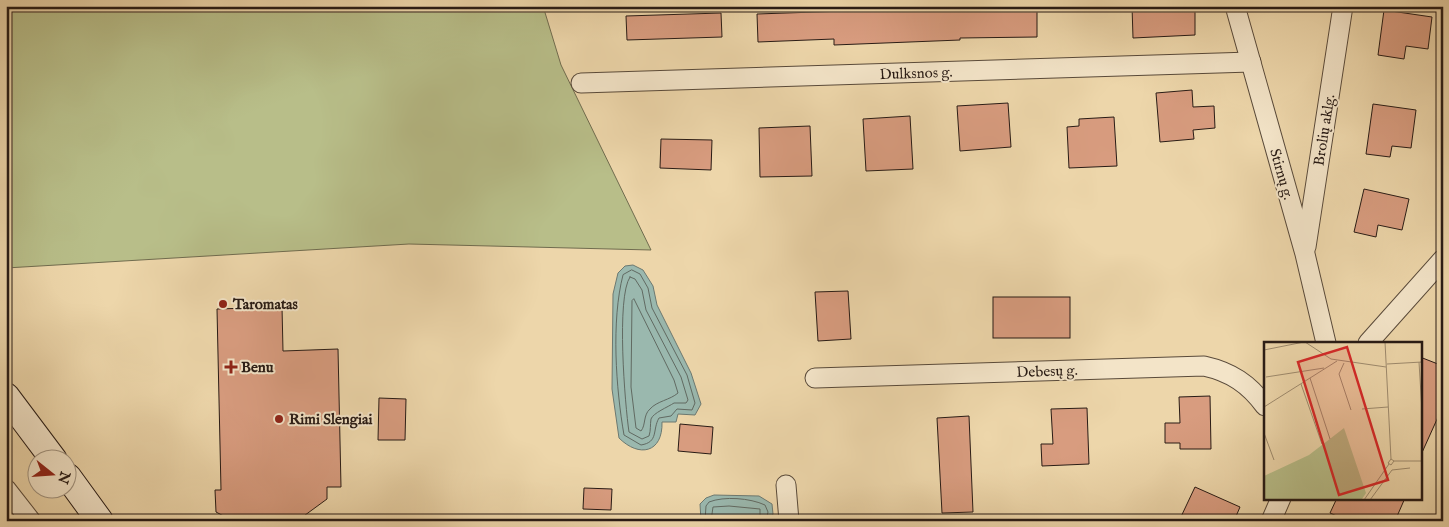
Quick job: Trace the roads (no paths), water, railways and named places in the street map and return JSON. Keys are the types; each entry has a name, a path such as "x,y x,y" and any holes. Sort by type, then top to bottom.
{"main road":[{"path":"6,396 46,450"},
{"path":"78,491 100,521"}],"street":[{"name":"Stirnų g.","path":"1235,6 1305,254 1326,342"},
{"name":"Brolių aklg.","path":"1305,254 1344,6"},
{"name":"Dulksnos g.","path":"581,83 1250,62"},
{"path":"1369,342 1443,258"},
{"name":"Debesų g.","path":"815,378 1204,366 1238,377 1256,393 1264,405"},
{"path":"786,485 789,521"},
{"path":"6,489 31,521"},
{"path":"1271,521 1280,500"}],"water":[{"path":"633,265 643,270 653,286 657,305 691,373 701,404 695,415 678,414 676,422 662,422 659,440 654,446 642,450 634,448 619,438 612,389 613,294 618,273 625,266"},
{"path":"714,495 759,496 772,504 773,514 770,521 701,521 700,504 706,498"}],"place":[{"name":"Taromatas","path":"223,304"},
{"name":"Benu","path":"231,367"},
{"name":"Rimi Slengiai","path":"279,419"}]}
